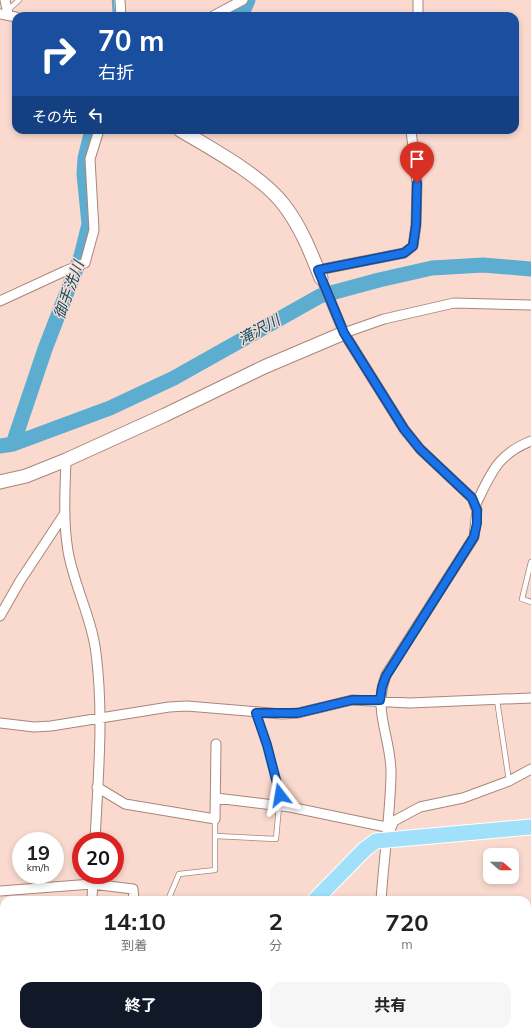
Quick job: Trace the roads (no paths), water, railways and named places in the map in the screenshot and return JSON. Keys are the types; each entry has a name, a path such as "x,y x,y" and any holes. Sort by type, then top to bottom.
{"main road":[{"path":"319,896 365,849 386,833 531,827"}],"street":[{"path":"5,0 8,14"},
{"path":"120,0 120,12"},
{"path":"418,0 418,12"},
{"path":"221,12 240,1"},
{"path":"0,301 85,263 94,230 90,159 98,134"},
{"path":"186,134 255,178 283,204 306,240 341,327 404,429 420,449 472,498 475,506 477,523 474,537 386,676 382,687 380,700 391,773 381,896"},
{"path":"320,274 404,253 413,246 416,225 417,183 411,134"},
{"path":"0,482 26,476 66,460 165,415 341,327 454,303 531,305"},
{"path":"475,506 501,459 514,448 531,442"},
{"path":"66,460 65,513 68,551 74,576 89,620 96,651 101,696 95,832"},
{"path":"0,616 20,581 65,513"},
{"path":"0,723 34,727 51,726 169,707 187,706 256,713 298,713 352,700 380,700 410,703 531,698"},
{"path":"97,787 125,804 215,819 216,744"},
{"path":"386,833 394,820 420,807 463,798 509,780 531,769"},
{"path":"216,798 316,811 386,833"},
{"path":"0,891 72,882"},
{"path":"92,896 93,884"},
{"path":"111,884 133,889 134,896"}],"lane":[{"path":"8,14 19,0"},
{"path":"531,562 522,599 531,602"},
{"path":"497,700 509,780"},
{"path":"216,836 276,839 280,806 267,745 256,713"},
{"path":"170,896 179,874 215,870 215,819"}],"waterway":[{"name":"御手洗川","path":"113,0 114,12"},
{"path":"238,12 245,7 248,0"},
{"name":"御手洗川","path":"13,444 45,349 81,256 89,224 84,174 85,158 91,134"},
{"name":"滝沢川","path":"0,446 13,444 110,408 174,378 320,296 379,280 432,268 483,265 531,269"}]}
